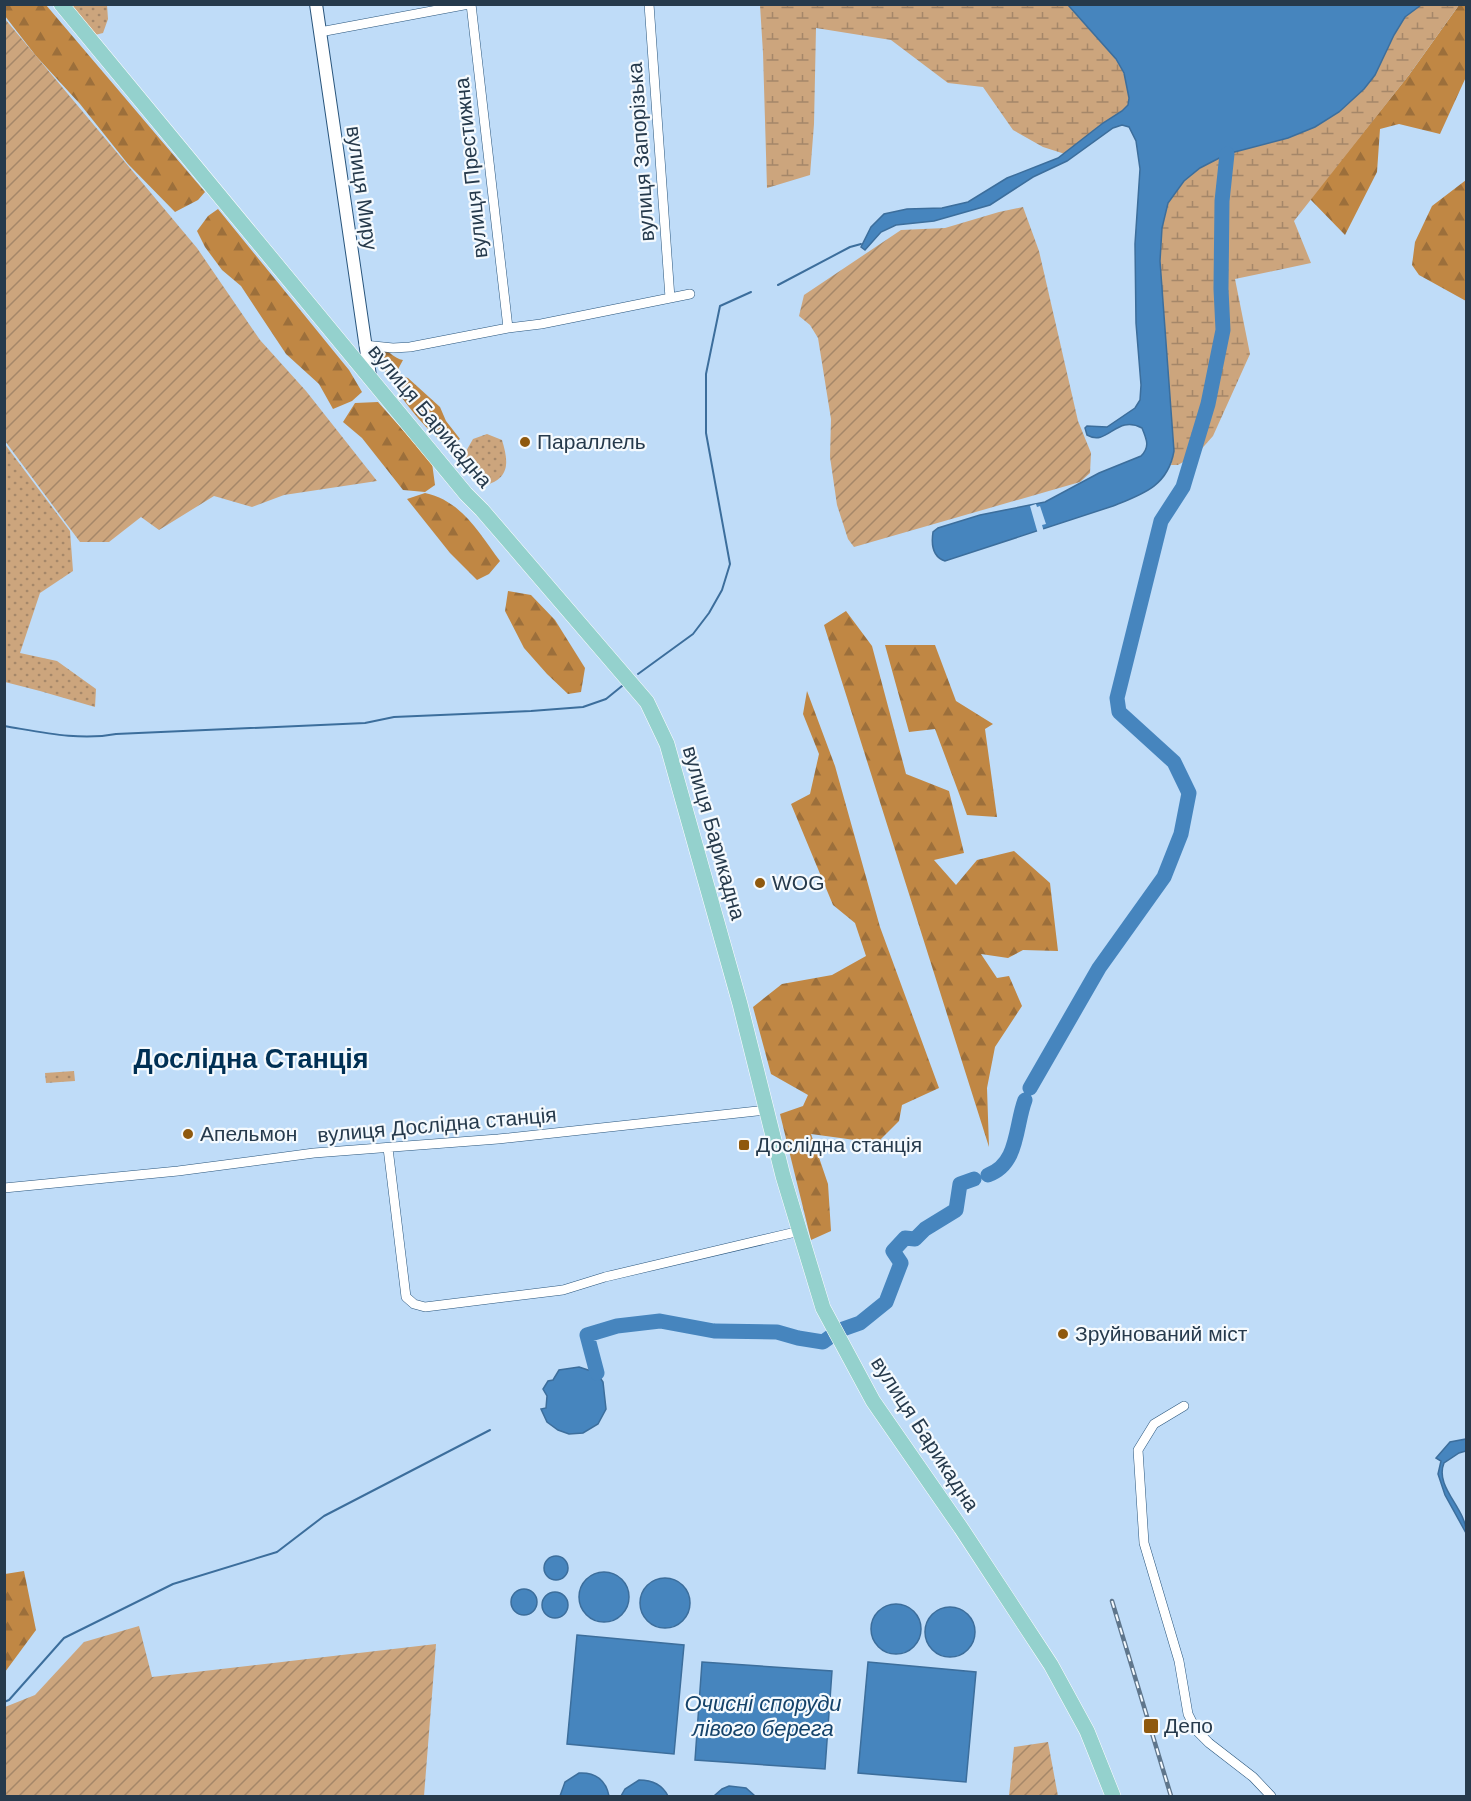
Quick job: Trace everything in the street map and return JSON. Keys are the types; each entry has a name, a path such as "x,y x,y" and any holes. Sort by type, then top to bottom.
{"main road":[{"name":"вулиця Барикадна","path":"61,4 466,494 647,702 667,744 741,1004 765,1110 823,1308 873,1401 961,1527 1051,1665 1087,1731 1113,1797"}],"street":[{"name":"вулиця Миру","path":"316,4 370,376"},
{"path":"321,32 470,4"},
{"name":"вулиця Престижна","path":"470,4 508,328"},
{"name":"вулиця Запорізька","path":"649,4 670,298"},
{"path":"364,345 385,348 410,347 690,294"},
{"name":"вулиця Дослідна станція","path":"4,1188 178,1171 314,1153 500,1139 765,1110"},
{"path":"388,1148 406,1297 414,1304 425,1307 563,1290 605,1277 800,1231"},
{"path":"1184,1406 1154,1424 1137,1450 1144,1543 1179,1661 1188,1714 1196,1730 1253,1777 1271,1797"}],"green space":[{"path":"71,4 107,5 108,19 103,33 95,35"},
{"path":"5,5 46,5 205,192 198,200 175,212 128,164 80,104 36,56 5,16"},
{"path":"760,5 1068,5 1118,63 1129,90 1128,105 1122,112 1103,123 1065,154 1043,147 1013,130 983,87 948,83 891,40 816,28 814,124 810,175 767,188"},
{"path":"1421,5 1459,5 1409,75 1294,221 1311,263 1235,279 1250,354 1213,436 1197,454 1178,465 1171,465 1174,451 1160,261 1162,228 1168,203 1184,181 1200,168 1227,154 1288,138 1315,127 1339,112 1364,89 1375,75 1405,17"},
{"path":"1459,5 1466,5 1466,77 1440,134 1399,124 1380,129 1377,172 1345,235 1310,199 1409,75"},
{"path":"5,19 197,248 260,340 306,391 377,481 284,495 252,507 214,496 159,530 141,517 109,542 80,542 5,441"},
{"path":"1466,180 1466,301 1419,275 1412,265 1415,242 1432,206"},
{"path":"1023,207 1039,251 1078,421 1091,453 1090,473 1080,482 854,547 848,539 837,505 830,457 831,419 818,338 810,325 799,316 804,295 901,230 945,228"},
{"path":"218,209 349,370 362,392 352,401 333,409 319,384 286,354 241,286 222,270 205,247 197,231 208,216"},
{"path":"380,347 403,360 396,373 389,379 381,362"},
{"path":"399,375 408,378 440,407 446,421 460,439 449,447 426,427 393,384"},
{"path":"378,402 432,463 435,485 425,492 403,490 362,438 343,422 355,403"},
{"path":"487,434 502,440 506,463 503,474 498,479 483,486 464,466 465,453 473,439"},
{"path":"4,443 70,531 73,571 40,593 20,653 57,661 96,689 95,707 5,682"},
{"path":"425,493 449,503 477,529 500,561 489,574 477,580 450,553 407,499"},
{"path":"508,591 531,595 555,620 585,668 581,692 568,694 524,648 505,611"},
{"path":"846,611 872,646 906,774 949,791 964,853 934,860 956,885 977,860 1014,851 1050,883 1058,951 1023,950 1008,958 981,954 997,978 1009,976 1022,1006 995,1047 987,1088 989,1147 824,625"},
{"path":"885,645 935,645 956,701 993,724 985,729 997,817 967,815 935,729 909,732"},
{"path":"807,691 835,766 880,927 939,1088 902,1105 899,1121 877,1143 811,1134 828,1184 831,1231 811,1240 780,1114 803,1106 808,1095 771,1074 753,1007 782,984 832,975 866,956 855,923 833,905 791,804 810,794 819,754 803,714"},
{"path":"74,1071 75,1081 46,1083 45,1073"},
{"path":"24,1571 36,1630 5,1672 5,1574"},
{"path":"139,1626 152,1677 436,1644 424,1796 5,1796 5,1707 35,1695 84,1642"},
{"path":"1048,1742 1058,1796 1009,1796 1014,1747"}],"water":[{"path":"1068,5 1421,5 1405,17 1375,75 1364,89 1339,112 1315,127 1288,138 1227,154 1200,168 1184,181 1168,203 1162,228 1160,261 1174,451 1171,463 1160,481 1144,493 1113,506 945,561 938,557 933,546 933,532 938,528 980,515 1045,502 1099,473 1141,456 1147,446 1142,428 1133,425 1119,427 1101,437 1094,438 1087,435 1085,428 1087,426 1107,427 1135,408 1140,400 1135,244 1140,169 1136,141 1129,127 1122,125 1113,128 1067,161 1033,177 990,205 934,221 896,225 881,232 865,250 861,247 871,227 884,214 907,209 942,208 968,202 1007,178 1058,158 1128,105 1129,98 1124,73 1116,59"},
{"path":"579,1367 597,1373 603,1382 606,1409 598,1424 583,1433 569,1434 547,1422 541,1409 546,1408 547,1396 543,1389 548,1381 553,1380 559,1370"},
{"path":"1466,1439 1466,1451 1444,1463 1442,1472 1443,1481 1462,1515 1466,1533 1445,1495 1438,1474 1441,1461 1436,1458 1450,1442"},
{"path":"556,1556 561,1557 567,1563 567,1573 561,1579 556,1580 551,1579 545,1573 544,1568 545,1563 551,1557"},
{"path":"604,1572 613,1574 624,1583 629,1597 627,1606 618,1617 604,1622 595,1620 584,1611 579,1597 581,1588 590,1577"},
{"path":"665,1578 674,1580 685,1589 690,1603 688,1612 679,1623 665,1628 656,1626 645,1617 640,1603 642,1594 651,1583"},
{"path":"524,1589 533,1593 537,1602 533,1611 524,1615 515,1611 511,1602 515,1593"},
{"path":"555,1592 564,1596 568,1605 564,1614 555,1618 546,1614 542,1605 546,1596"},
{"path":"896,1604 905,1606 916,1615 921,1629 919,1638 910,1649 896,1654 887,1652 876,1643 871,1629 873,1620 882,1609"},
{"path":"950,1607 959,1609 970,1618 975,1632 973,1641 964,1652 950,1657 941,1655 930,1646 925,1632 927,1623 936,1612"},
{"path":"577,1635 684,1645 674,1754 567,1744"},
{"name":"Очисні споруди лівого берега","path":"702,1662 832,1671 825,1769 695,1760"},
{"path":"868,1662 976,1672 966,1782 858,1773"},
{"path":"579,1773 599,1778 608,1790 609,1796 560,1796 565,1782"},
{"path":"639,1780 656,1784 663,1788 668,1796 621,1796 625,1789"},
{"path":"729,1786 746,1788 755,1796 714,1796"}],"pier":[{"path":"1036,504 1037,507 1040,506 1046,524 1042,525 1044,532 1038,534 1030,506"}],"waterway":[{"path":"1030,1088 1099,968 1164,877 1181,834 1189,793 1174,762 1119,712 1117,698 1161,521 1183,487 1208,404 1223,330 1222,201 1227,154"},
{"path":"778,285 850,247 861,244"},
{"path":"638,674 693,634 709,613 722,590 730,564 706,433 706,374 720,306 751,292"},
{"path":"4,726 88,737 365,723 394,717 583,707 606,699 622,686"},
{"path":"988,1175 998,1170 1011,1153 1025,1100"},
{"path":"843,1329 860,1323 886,1302 901,1263 893,1251 905,1238 915,1239 925,1229 956,1210 960,1184 974,1179"},
{"path":"597,1373 587,1335 617,1326 660,1321 714,1331 777,1332 823,1342 830,1337"},
{"path":"4,1702 9,1700 64,1638 173,1584 277,1552 324,1516 490,1430"}],"railway":[{"path":"1112,1601 1171,1796"}],"place":[{"name":"Параллель","path":"525,442"},
{"name":"WOG","path":"760,883"},
{"name":"Апельмон","path":"188,1134"},
{"name":"Дослідна станція","path":"744,1145"},
{"name":"Зруйнований міст","path":"1063,1334"},
{"name":"Депо","path":"1151,1726"}],"district":[{"name":"Дослідна Станція","path":"251,1059"}]}
